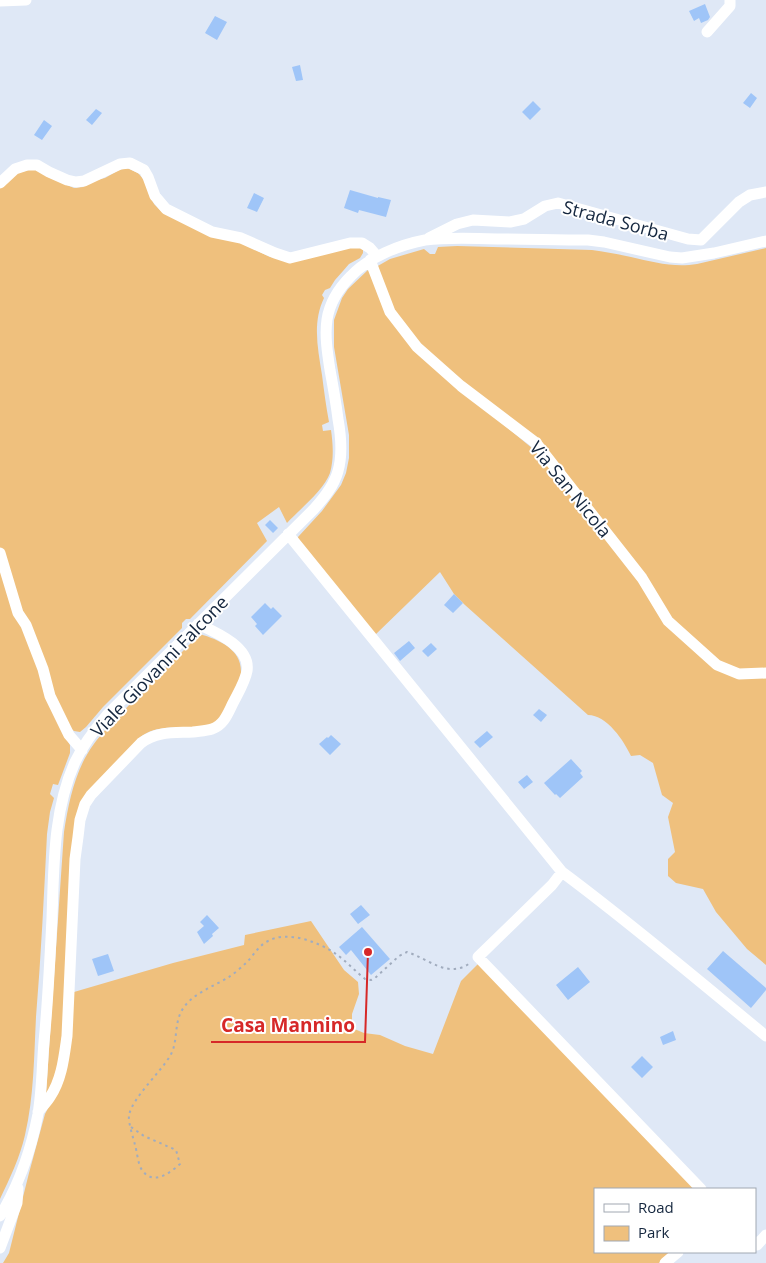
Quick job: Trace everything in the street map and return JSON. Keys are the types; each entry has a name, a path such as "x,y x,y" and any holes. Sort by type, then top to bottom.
{"street":[{"path":"0,1 26,0"},
{"path":"707,32 730,6 730,0"},
{"path":"0,183 14,170 27,165 37,165 48,172 76,182 84,181 120,164 130,163 144,170 155,196 166,209 212,232 241,238 290,258 350,243 362,243 370,248 373,258 425,240 463,238 588,240 663,256 682,258 766,241"},
{"name":"Strada Sorba","path":"425,240 457,224 473,220 510,222 524,219 545,206 558,204 688,240 701,240 738,202 750,195 766,192"},
{"name":"Viale Giovanni Falcone","path":"0,1216 18,1183 38,1112 50,979 56,833 63,796 76,761 96,728 107,715 323,498 334,481 342,449 327,349 326,322 337,292 354,273 373,258"},
{"name":"Via San Nicola","path":"373,258 390,312 417,347 461,386 536,443 642,578 668,621 717,665 739,674 766,673"},
{"path":"288,534 562,872 623,918 766,1036"},
{"path":"0,553 18,613 26,625 43,669 50,696 69,735 82,750"},
{"path":"38,1112 51,1096 59,1079 64,1060 67,1036 76,859 80,820 85,804 91,795 135,749 150,737 161,734 206,731 218,726 224,721 244,682 247,671 247,662 244,654 222,636 198,624"},
{"path":"562,872 552,885 478,957 700,1188"},
{"path":"0,1248 17,1203 18,1183"},
{"path":"756,1244 757,1245 766,1236"},
{"path":"664,1263 677,1253"}],"path":[{"path":"131,1127 144,1136 176,1150 180,1164 161,1178 149,1176 141,1170 131,1127 129,1116 135,1101 165,1065 173,1050 181,1012 190,999 230,976 247,962 259,947 269,940 279,937 293,937 316,943 336,954 364,979 370,980 375,978 399,956 407,952 445,969 454,970 464,967 478,957"}],"green space":[{"path":"37,168 48,177 74,188 83,187 92,181 105,178 127,168 138,173 145,181 154,204 163,213 235,240 270,257 289,261 357,246 363,250 363,253 360,258 349,264 330,288 325,290 322,295 324,298 318,317 318,346 329,422 322,425 323,431 331,430 333,446 331,468 327,479 317,493 287,523 279,507 257,523 267,541 190,619 186,619 182,623 182,628 103,707 86,727 80,732 74,731 54,715 70,745 70,753 58,785 53,784 50,794 54,798 47,834 33,1076 28,1121 18,1159 0,1199 0,187 17,173"},
{"path":"438,247 592,250 672,265 697,264 766,248 766,669 740,670 717,661 672,620 537,441 419,346 394,312 376,267 390,259 424,249 430,254 435,254"},
{"path":"369,269 388,315 459,388 544,458 632,572 666,624 721,671 766,677 766,965 747,949 716,912 703,889 676,883 668,876 668,859 675,852 668,817 673,803 662,795 653,763 640,755 631,756 619,736 608,724 602,719 588,715 465,605 454,594 440,572 375,635 298,542 298,537 322,511 341,485 346,473 349,458 349,435 334,347 334,320 342,298 348,289"},
{"path":"200,634 215,639 228,647 238,658 240,665 241,673 239,680 221,716 216,722 208,726 164,728 150,731 138,739 82,801 64,1037 57,1077 46,1094 64,832 74,785 85,758 102,733"},
{"path":"311,921 344,970 358,982 359,994 352,1014 352,1028 364,1033 380,1035 405,1046 433,1054 461,981 479,963 695,1188 594,1188 594,1253 670,1253 659,1263 3,1263 9,1253 45,1114 62,1081 74,992 173,963 244,945 245,935"}],"building":[{"path":"705,4 710,17 701,23 699,18 694,21 689,11"},
{"path":"215,16 227,22 217,40 205,33"},
{"path":"300,65 303,80 296,81 292,67"},
{"path":"751,93 757,98 750,108 743,103"},
{"path":"533,101 541,109 530,120 522,112"},
{"path":"96,109 102,113 92,125 86,120"},
{"path":"44,120 52,126 42,140 34,135"},
{"path":"350,190 391,200 386,217 359,210 358,213 344,208"},
{"path":"254,193 264,198 257,212 247,208"},
{"path":"270,520 278,528 273,533 265,525"},
{"path":"454,594 463,603 453,613 444,605"},
{"path":"265,603 271,609 273,607 282,616 263,635 255,626 257,624 251,617"},
{"path":"409,641 415,648 400,661 394,653"},
{"path":"431,643 437,649 428,657 422,651"},
{"path":"539,709 547,715 541,722 533,715"},
{"path":"487,731 493,737 480,748 474,742"},
{"path":"331,735 341,744 330,755 319,744"},
{"path":"571,759 582,771 580,773 583,777 560,798 544,783"},
{"path":"527,775 533,782 524,789 518,782"},
{"path":"361,905 370,915 358,924 350,914"},
{"path":"207,915 219,928 204,944 197,932 204,926 200,922"},
{"path":"362,927 390,959 371,975 351,950 346,955 339,947"},
{"path":"723,951 766,988 751,1008 707,969"},
{"path":"108,954 114,971 98,976 92,959"},
{"path":"578,967 590,982 568,1000 556,985"},
{"path":"673,1031 676,1040 663,1045 660,1037"},
{"path":"642,1056 653,1067 642,1078 631,1067"}],"place":[{"name":"Casa Mannino","path":"368,952"}]}
